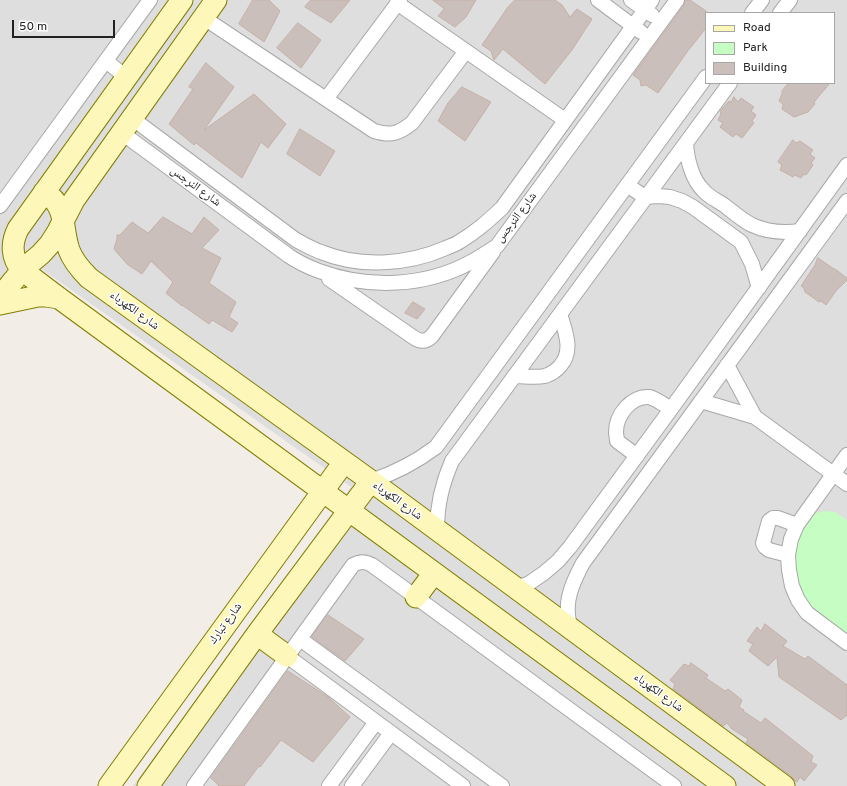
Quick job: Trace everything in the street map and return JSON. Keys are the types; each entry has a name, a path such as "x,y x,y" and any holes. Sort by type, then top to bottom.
{"street":[{"path":"0,206 150,0"},
{"path":"182,0 18,229 13,243 13,251 18,266 434,573 699,778 725,786"},
{"path":"0,297 22,270 41,254 53,239 74,200 216,0"},
{"path":"598,0 649,38"},
{"path":"631,0 648,5 661,21"},
{"name":"شارع النرجس","path":"127,126 289,256 304,265 319,272 349,280 380,284 412,282 442,275 471,262 497,246 676,0"},
{"path":"753,12 762,0"},
{"path":"781,12 790,0"},
{"path":"326,99 398,2 565,120"},
{"name":"شارع النرجس","path":"127,126 296,240 321,253 348,260 377,263 405,261 432,254 458,243 482,227 502,208 648,5"},
{"path":"204,18 374,131 384,134 394,133 404,129 412,122 466,51"},
{"path":"106,61 126,77"},
{"path":"148,786 257,634 371,481 405,467 436,447 705,78"},
{"path":"437,530 440,495 452,461 729,84"},
{"path":"686,143 687,156 691,169 696,180 704,191 752,225 776,232 800,231"},
{"path":"515,588 528,584 544,573 558,561 570,547 847,165"},
{"path":"627,186 645,197 670,197 682,201 693,207 741,242 752,264 759,288"},
{"name":"شارع الكهرباء","path":"44,192 50,195 58,204 61,210 69,251 74,261 89,278 371,481 784,786"},
{"path":"571,629 568,613 569,596 574,579 583,563 847,201"},
{"path":"0,255 15,236"},
{"path":"319,272 413,337 423,341 432,336 497,246"},
{"path":"0,304 38,296 60,298"},
{"path":"514,376 544,376 552,374 563,364 568,350 568,342 560,314"},
{"path":"727,365 755,417"},
{"path":"637,456 617,441 617,423 620,414 633,402 642,398 651,397 671,409"},
{"path":"701,401 755,417 847,484"},
{"path":"847,455 797,525 791,539 788,555 792,586 798,600 807,613 847,643"},
{"name":"شارع تبارك","path":"109,786 344,462"},
{"path":"788,555 769,550 765,547 763,543 769,521 773,518 778,518 797,525"},
{"path":"194,786 353,565 363,562 368,563 416,597 674,786"},
{"path":"416,597 434,573"},
{"path":"257,634 463,786"},
{"path":"300,639 502,786"},
{"path":"329,786 376,722"},
{"path":"352,786 391,733"}],"shaded area":[{"path":"0,0 847,0 847,786 133,786 351,487 26,258 22,250 0,280"}],"green space":[{"path":"824,511 835,512 847,520 847,634 805,602 794,581 795,552 800,531 811,516"}],"building":[{"path":"253,0 269,0 280,11 264,42 239,24"},
{"path":"311,0 350,0 331,23 305,7"},
{"path":"433,0 476,0 466,17 455,27 438,16 444,9"},
{"path":"515,0 555,0 562,5 570,17 577,9 592,19 572,50 545,84 503,49 494,60 491,51 482,45 508,7"},
{"path":"685,0 690,0 706,11 705,29 658,93 646,85 641,86 640,80 633,75 684,5"},
{"path":"298,23 321,40 301,68 277,48"},
{"path":"206,63 234,87 204,130 254,94 286,124 268,148 261,142 242,178 196,143 194,145 169,124 193,89 189,87"},
{"path":"788,84 829,84 814,102 815,104 808,112 794,117 782,109 783,104 779,101 782,91"},
{"path":"462,87 491,102 465,141 438,121 448,103"},
{"path":"734,97 738,102 741,98 754,107 751,111 756,115 752,121 754,123 742,138 736,134 733,137 720,127 723,123 718,120 721,114 720,111 729,101 731,102"},
{"path":"300,129 335,151 320,176 287,154"},
{"path":"793,140 796,143 800,141 813,150 810,154 815,158 811,163 813,165 806,175 804,174 801,178 795,175 793,177 780,170 782,165 778,162"},
{"path":"163,217 192,234 204,217 219,230 202,248 221,258 209,283 236,302 229,317 238,323 232,332 212,320 209,324 166,293 173,282 151,261 142,274 127,264 114,249 117,235 120,235 132,222 148,233"},
{"path":"818,258 847,278 847,280 836,291 826,305 805,292 804,288 801,286"},
{"path":"413,302 425,309 417,319 405,313"},
{"path":"328,615 364,639 345,661 312,637"},
{"path":"765,624 787,641 783,646 805,659 808,656 847,685 847,715 841,720 779,677 777,657 768,666 749,651 753,644 747,641 757,627 761,631"},
{"path":"691,663 708,675 706,678 725,691 728,689 742,700 739,707 744,710 743,711 761,723 765,718 813,756 811,762 817,765 804,781 800,777 797,782 795,781 791,776 746,743 748,739 732,729 727,723 723,726 673,689 675,684 670,680 684,664 689,666"},
{"path":"288,671 328,697 350,717 313,762 281,740 244,786 219,786 211,778"}]}
